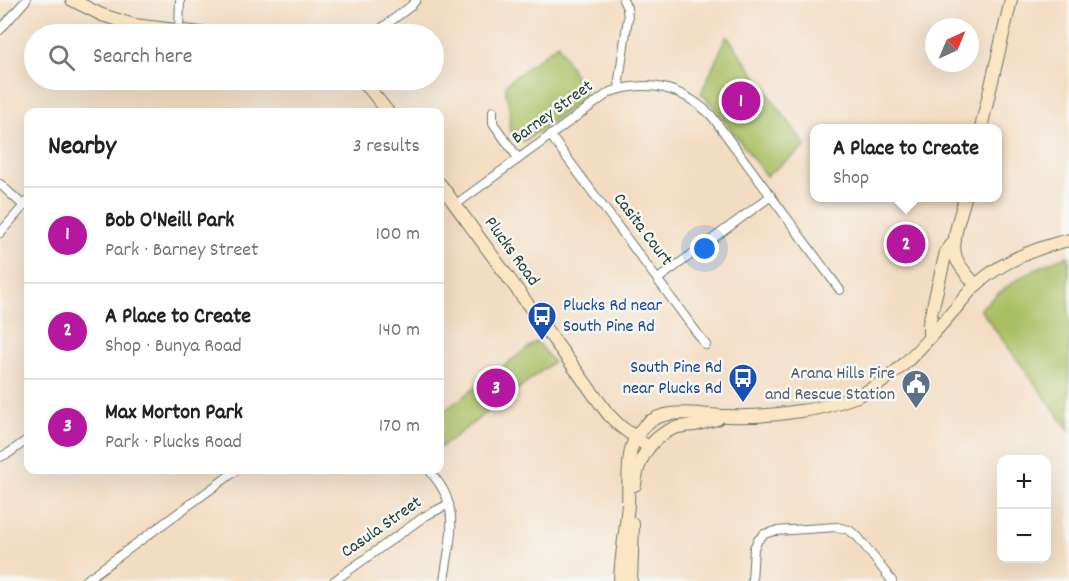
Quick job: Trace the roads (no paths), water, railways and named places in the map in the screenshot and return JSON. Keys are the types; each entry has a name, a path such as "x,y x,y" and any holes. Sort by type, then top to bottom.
{"street":[{"path":"0,30 26,0"},
{"path":"72,0 102,15 131,24"},
{"path":"179,24 180,0"},
{"path":"387,24 416,0"},
{"path":"620,89 619,80 628,18 623,0"},
{"path":"982,124 1011,0"},
{"name":"Barney Street","path":"455,205 610,92 636,85 652,85 685,95 698,103 711,116 840,290"},
{"path":"371,90 385,108"},
{"path":"493,111 493,123 518,158"},
{"name":"Casita Court","path":"550,135 706,345"},
{"path":"0,184 24,202"},
{"name":"Plucks Road","path":"444,190 608,414 648,447"},
{"path":"658,279 771,196"},
{"path":"964,202 954,249 964,271 976,285"},
{"path":"0,233 24,205"},
{"path":"929,338 929,323 946,252 955,240"},
{"path":"631,581 636,478 639,465 648,447 658,437 673,429 727,417 799,412 853,397 871,388 903,365 976,285 997,269 1022,255 1069,240"},
{"path":"620,581 628,503 629,458 635,438 648,423 666,415 676,413 727,417"},
{"path":"0,457 24,442"},
{"path":"85,581 232,474"},
{"path":"432,474 442,488 449,504 451,530 444,581"},
{"name":"Casula Street","path":"334,581 425,516 449,504"},
{"path":"752,581 754,548 764,534 775,531 837,527 846,528 858,537 892,581"}],"place":[{"name":"Bob O'Neill Park","path":"741,101"},
{"name":"A Place to Create","path":"906,244"},
{"name":"Plucks Rd near South Pine Rd","path":"542,342"},
{"name":"Max Morton Park","path":"496,388"},
{"name":"South Pine Rd near Plucks Rd","path":"743,404"},
{"name":"Arana Hills Fire and Rescue Station","path":"916,410"}]}
